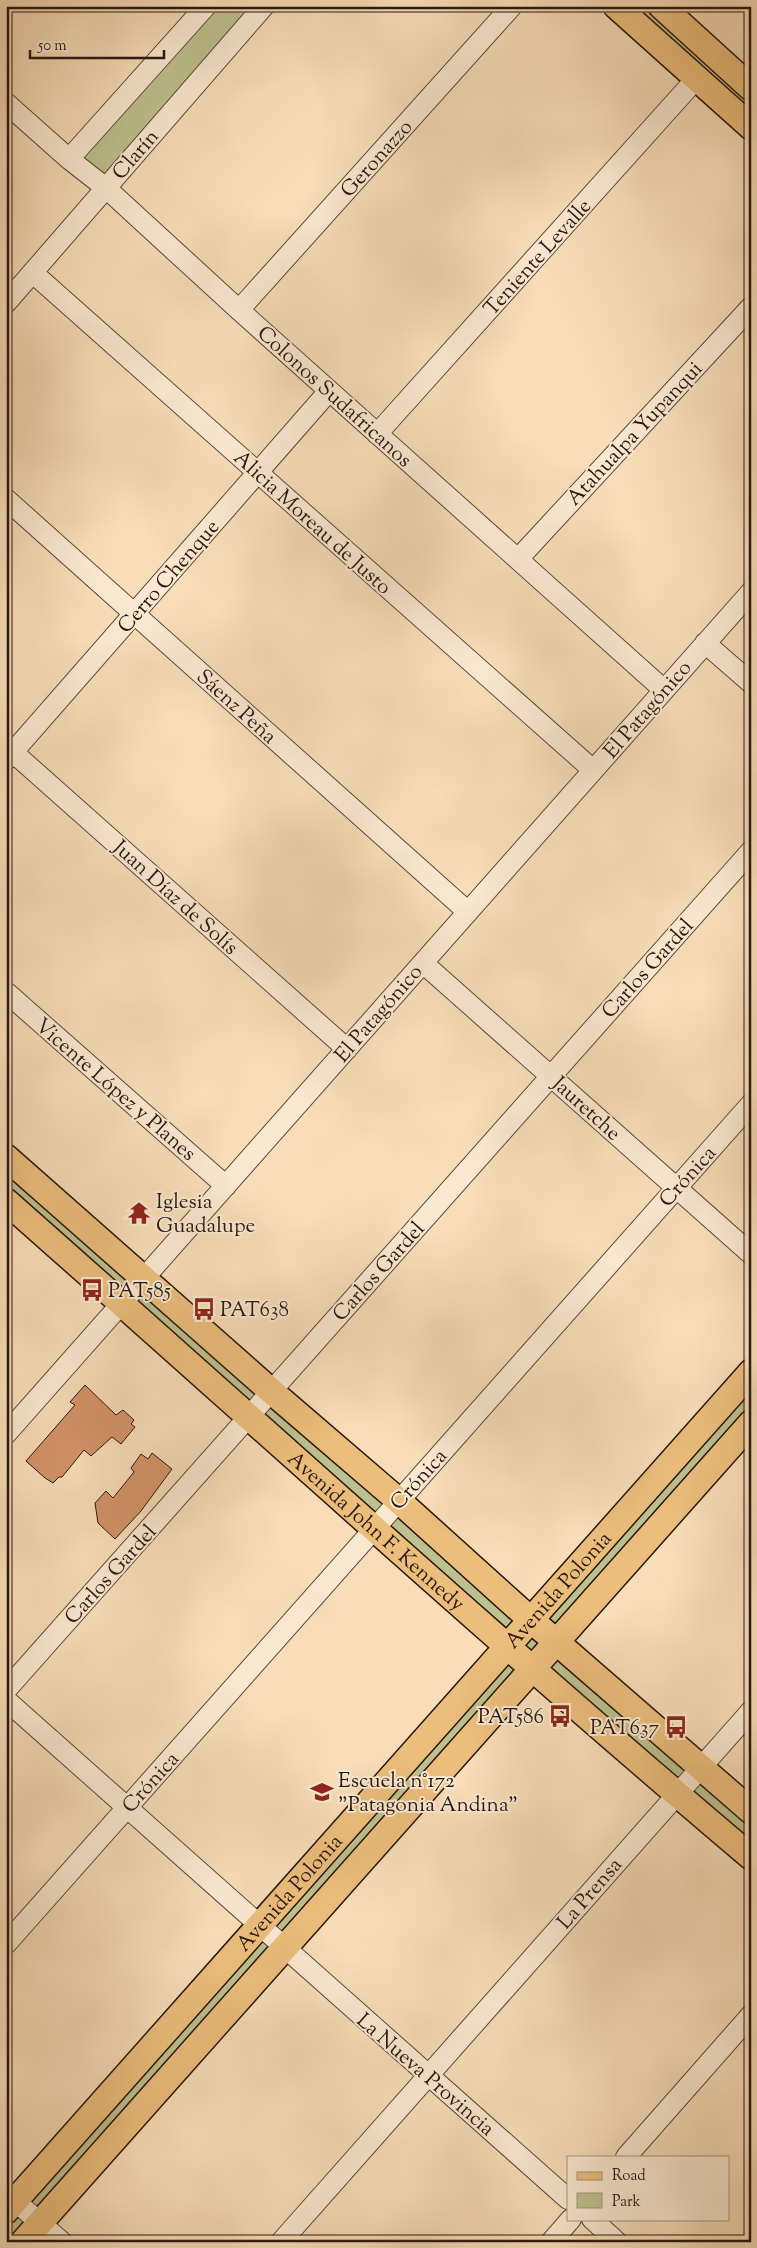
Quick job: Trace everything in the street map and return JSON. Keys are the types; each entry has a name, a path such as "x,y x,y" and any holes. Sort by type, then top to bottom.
{"main road":[{"path":"616,6 751,127"},
{"path":"661,6 748,81"},
{"name":"Avenida John F. Kennedy","path":"6,1157 271,1391 399,1501 557,1643 702,1766 751,1811"},
{"name":"Avenida John F. Kennedy","path":"6,1201 250,1416 374,1529 751,1857"},
{"name":"Avenida Polonia","path":"9,2202 260,1926 751,1372"},
{"name":"Avenida Polonia","path":"23,2242 751,1423"}],"street":[{"path":"69,159 206,6"},
{"name":"Clarín","path":"6,303 264,6"},
{"name":"Geronazzo","path":"239,310 512,6"},
{"name":"Teniente Levalle","path":"377,434 696,79"},
{"path":"724,103 748,81"},
{"name":"Colonos Sudafricanos","path":"6,103 69,159 106,188 239,310 664,690"},
{"name":"Alicia Moreau de Justo","path":"33,273 593,770"},
{"name":"Atahualpa Yupanqui","path":"518,559 751,307"},
{"name":"Cerro Chenque","path":"9,753 135,614 330,391"},
{"name":"Sáenz Peña","path":"6,499 468,912"},
{"name":"El Patagónico","path":"6,1434 751,592"},
{"path":"705,643 751,683"},
{"name":"Juan Díaz de Solís","path":"9,753 347,1049"},
{"name":"Carlos Gardel","path":"6,1690 751,851"},
{"name":"Jauretche","path":"423,963 751,1254"},
{"name":"Vicente López y Planes","path":"6,992 226,1186"},
{"name":"Crónica","path":"6,1944 751,1104"},
{"path":"6,1700 260,1926"},
{"name":"La Prensa","path":"282,2242 751,1711"},
{"name":"La Nueva Provincia","path":"260,1926 567,2198"},
{"path":"627,2156 751,2016"},
{"path":"9,2202 40,2222 62,2242"},
{"path":"551,2242 570,2220"},
{"path":"593,2220 617,2242"}],"green space":[{"path":"206,6 264,6 106,188 69,159"},
{"path":"616,6 661,6 751,88 751,127"},
{"path":"6,1157 531,1620 751,1372 751,1423 557,1643 751,1811 751,1857 534,1669 23,2242 6,2242 6,2211 508,1646 6,1201"}],"building":[{"path":"85,1385 116,1415 123,1410 134,1420 131,1424 135,1427 121,1444 112,1437 91,1456 84,1450 62,1477 59,1477 53,1483 26,1461 75,1405 70,1402"},
{"path":"152,1453 172,1469 141,1511 115,1539 98,1523 95,1503 106,1491 113,1498 134,1472 131,1468 141,1454 148,1459"}],"place":[{"name":"Iglesia Guadalupe","path":"139,1213"},
{"name":"PAT585","path":"92,1290"},
{"name":"PAT638","path":"204,1309"},
{"name":"PAT586","path":"560,1716"},
{"name":"PAT637","path":"676,1727"},
{"name":"Escuela n°172 \"Patagonia Andina\"","path":"322,1792"}]}
